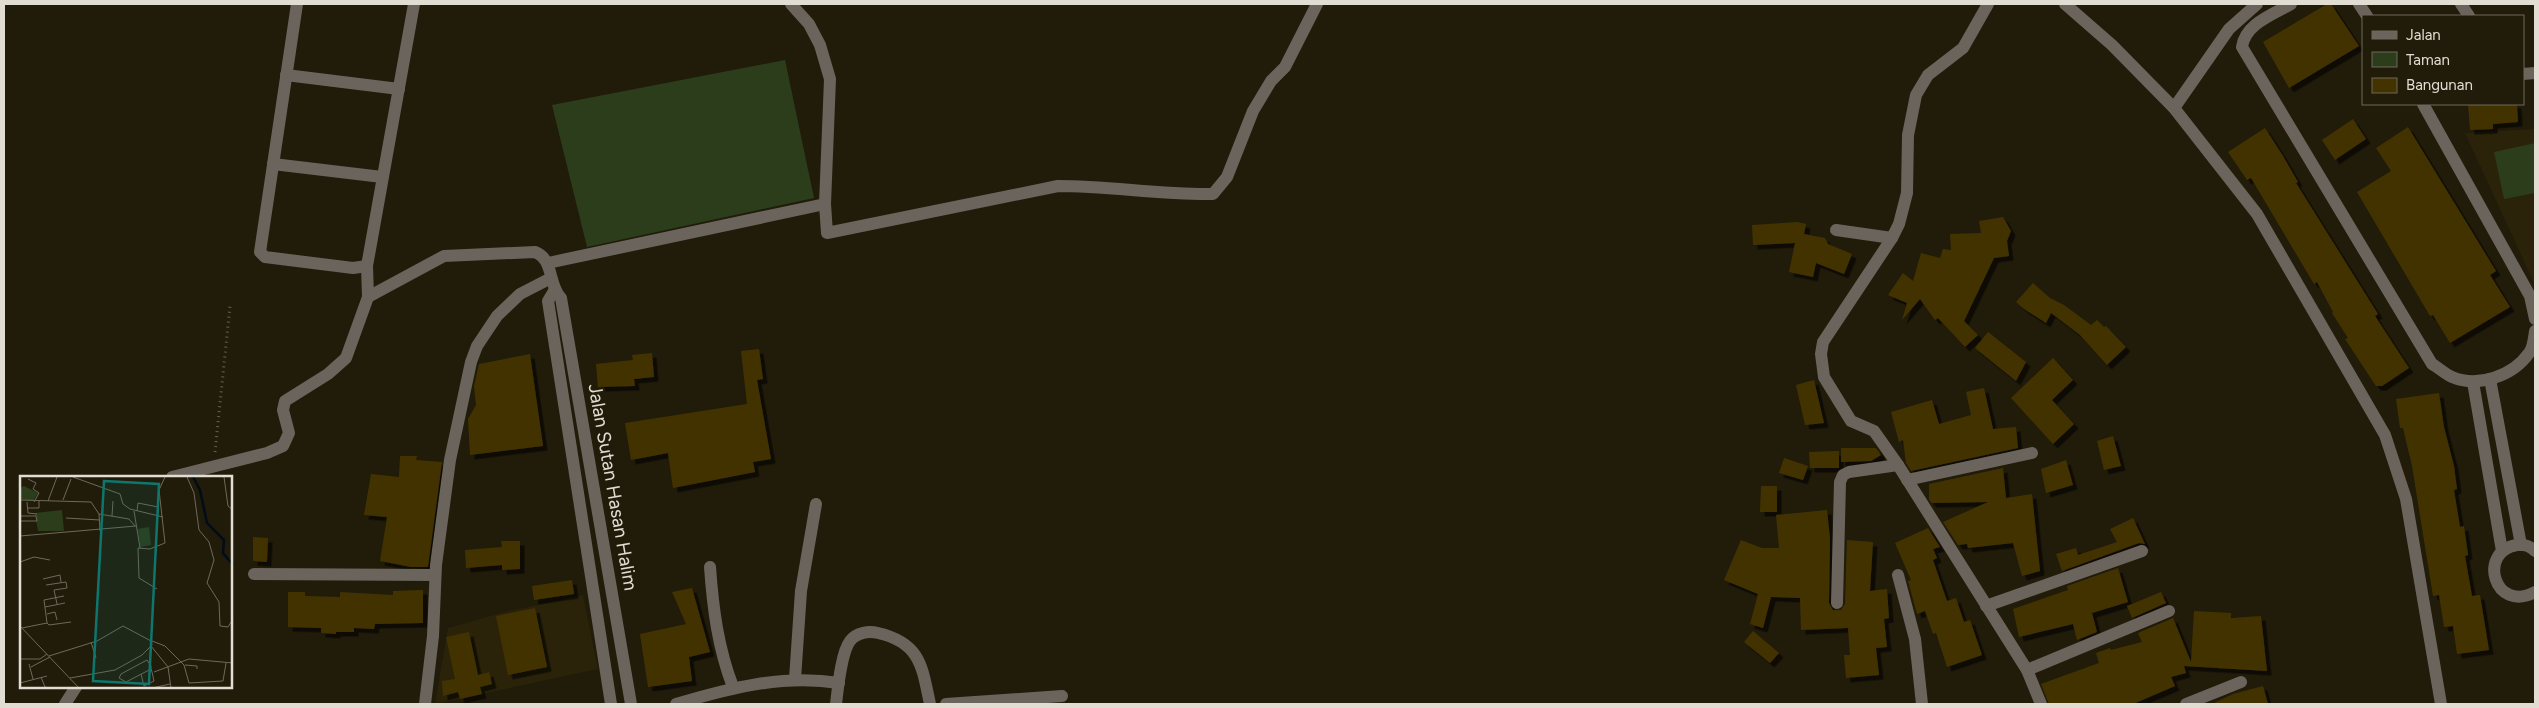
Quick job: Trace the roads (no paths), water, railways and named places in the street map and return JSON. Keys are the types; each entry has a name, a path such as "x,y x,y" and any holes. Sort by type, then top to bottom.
{"street":[{"path":"297,4 260,252 265,257 353,268 367,266"},
{"path":"175,476 213,465 267,453 283,446 289,433 283,410 285,402 328,374 346,358 368,297 367,266 414,4"},
{"path":"791,4 809,24 820,46 830,79 825,213 827,233 1058,186 1092,186 1182,194 1213,194 1227,177 1253,111 1271,81 1285,66 1317,4"},
{"path":"1988,4 1963,48 1928,75 1916,95 1908,136 1907,193 1899,224 1892,238 1823,342 1821,365 1824,377 1851,421 1874,431 1908,480 2027,670 2040,704"},
{"path":"2065,4 2112,45 2174,108 2257,214 2385,434 2406,499 2441,704"},
{"path":"2174,108 2229,29 2257,4"},
{"path":"2291,4 2249,29 2243,38 2242,47 2432,364 2452,377 2473,382 2490,379 2505,373 2529,353 2535,331"},
{"path":"2359,4 2366,15"},
{"path":"2461,4 2468,15"},
{"path":"286,75 399,89"},
{"path":"2425,105 2530,296 2535,319"},
{"path":"273,164 382,177"},
{"path":"425,704 433,636 435,575 450,460 471,362 478,346 497,316 520,294 550,275 825,213"},
{"path":"1836,230 1892,238"},
{"path":"368,297 444,256 535,252 542,254 550,275 548,301 611,704"},
{"name":"Jalan Sutan Hasan Halim","path":"550,275 561,298 631,704"},
{"path":"2490,379 2522,545"},
{"path":"2473,382 2502,551"},
{"path":"1908,480 2032,453"},
{"path":"1837,603 1840,482 1843,475 1849,472 1898,465"},
{"path":"795,679 801,591 816,504"},
{"path":"2535,551 2522,545 2511,546 2502,551 2496,559 2494,569 2495,579 2500,588 2508,594 2518,597 2535,592"},
{"path":"1986,606 2142,551"},
{"path":"710,567 714,622 724,665 733,688"},
{"path":"254,574 435,575"},
{"path":"1898,575 1915,639 1922,704"},
{"path":"2027,670 2169,611"},
{"path":"836,704 850,641 859,634 872,632 901,640 913,651 922,667 930,704"},
{"path":"676,704 733,688 795,679 840,683"},
{"path":"2186,704 2241,682"},
{"path":"65,704 75,688"},
{"path":"946,704 1062,696"}]}
